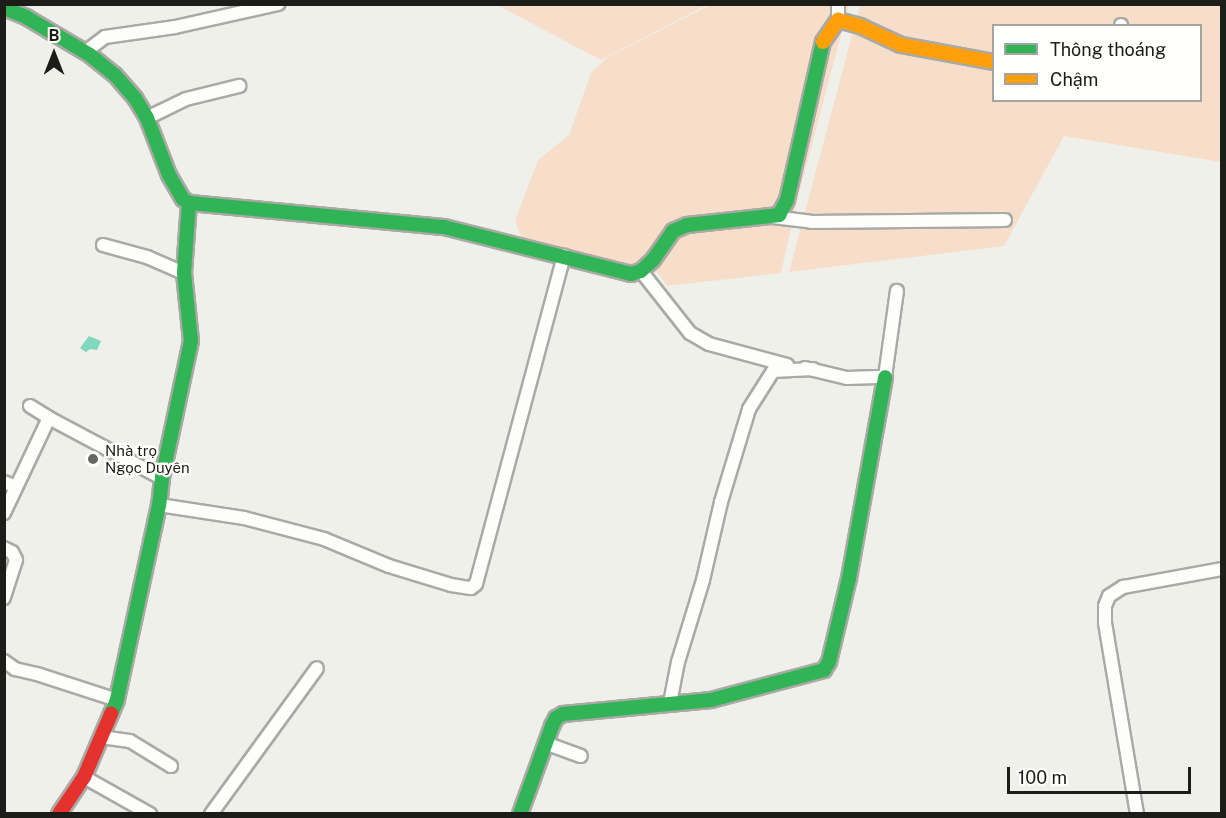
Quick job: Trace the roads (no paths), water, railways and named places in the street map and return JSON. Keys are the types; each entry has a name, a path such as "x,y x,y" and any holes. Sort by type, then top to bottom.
{"street":[{"path":"85,52 105,37 175,27 278,4"},
{"path":"773,217 779,215 787,200 824,38 838,20 838,4"},
{"path":"4,8 26,17 85,52 115,75 135,98 147,118 169,176 183,199 189,203 444,227 631,274 642,271 653,260 673,231 687,225 773,217 811,222 1005,220"},
{"path":"838,20 860,26 901,45 992,62"},
{"path":"147,118 186,99 239,86"},
{"path":"59,813 84,777 117,700 159,505 162,478 191,341 184,273 189,203"},
{"path":"103,245 147,257 184,273"},
{"path":"159,505 244,518 324,539 389,566 452,585 471,588 476,584 564,256"},
{"path":"642,271 690,333 709,344 777,364 813,369 847,378 885,377"},
{"path":"520,813 545,742 556,718 563,714 730,696 824,670 829,662 849,578 885,377 897,291"},
{"path":"670,703 678,662 703,580 721,502 749,409 773,371 813,369"},
{"path":"30,406 162,478"},
{"path":"4,513 10,485 49,418"},
{"path":"4,548 12,552 16,560 4,598"},
{"path":"1137,813 1105,622 1105,606 1110,596 1123,587 1221,569"},
{"path":"4,661 15,669 117,700"},
{"path":"211,813 317,668"},
{"path":"101,737 130,741 171,766"},
{"path":"545,742 581,756"},
{"path":"84,777 150,813"}],"place":[{"name":"Nhà trọ Ngọc Duyên","path":"93,459"}]}
